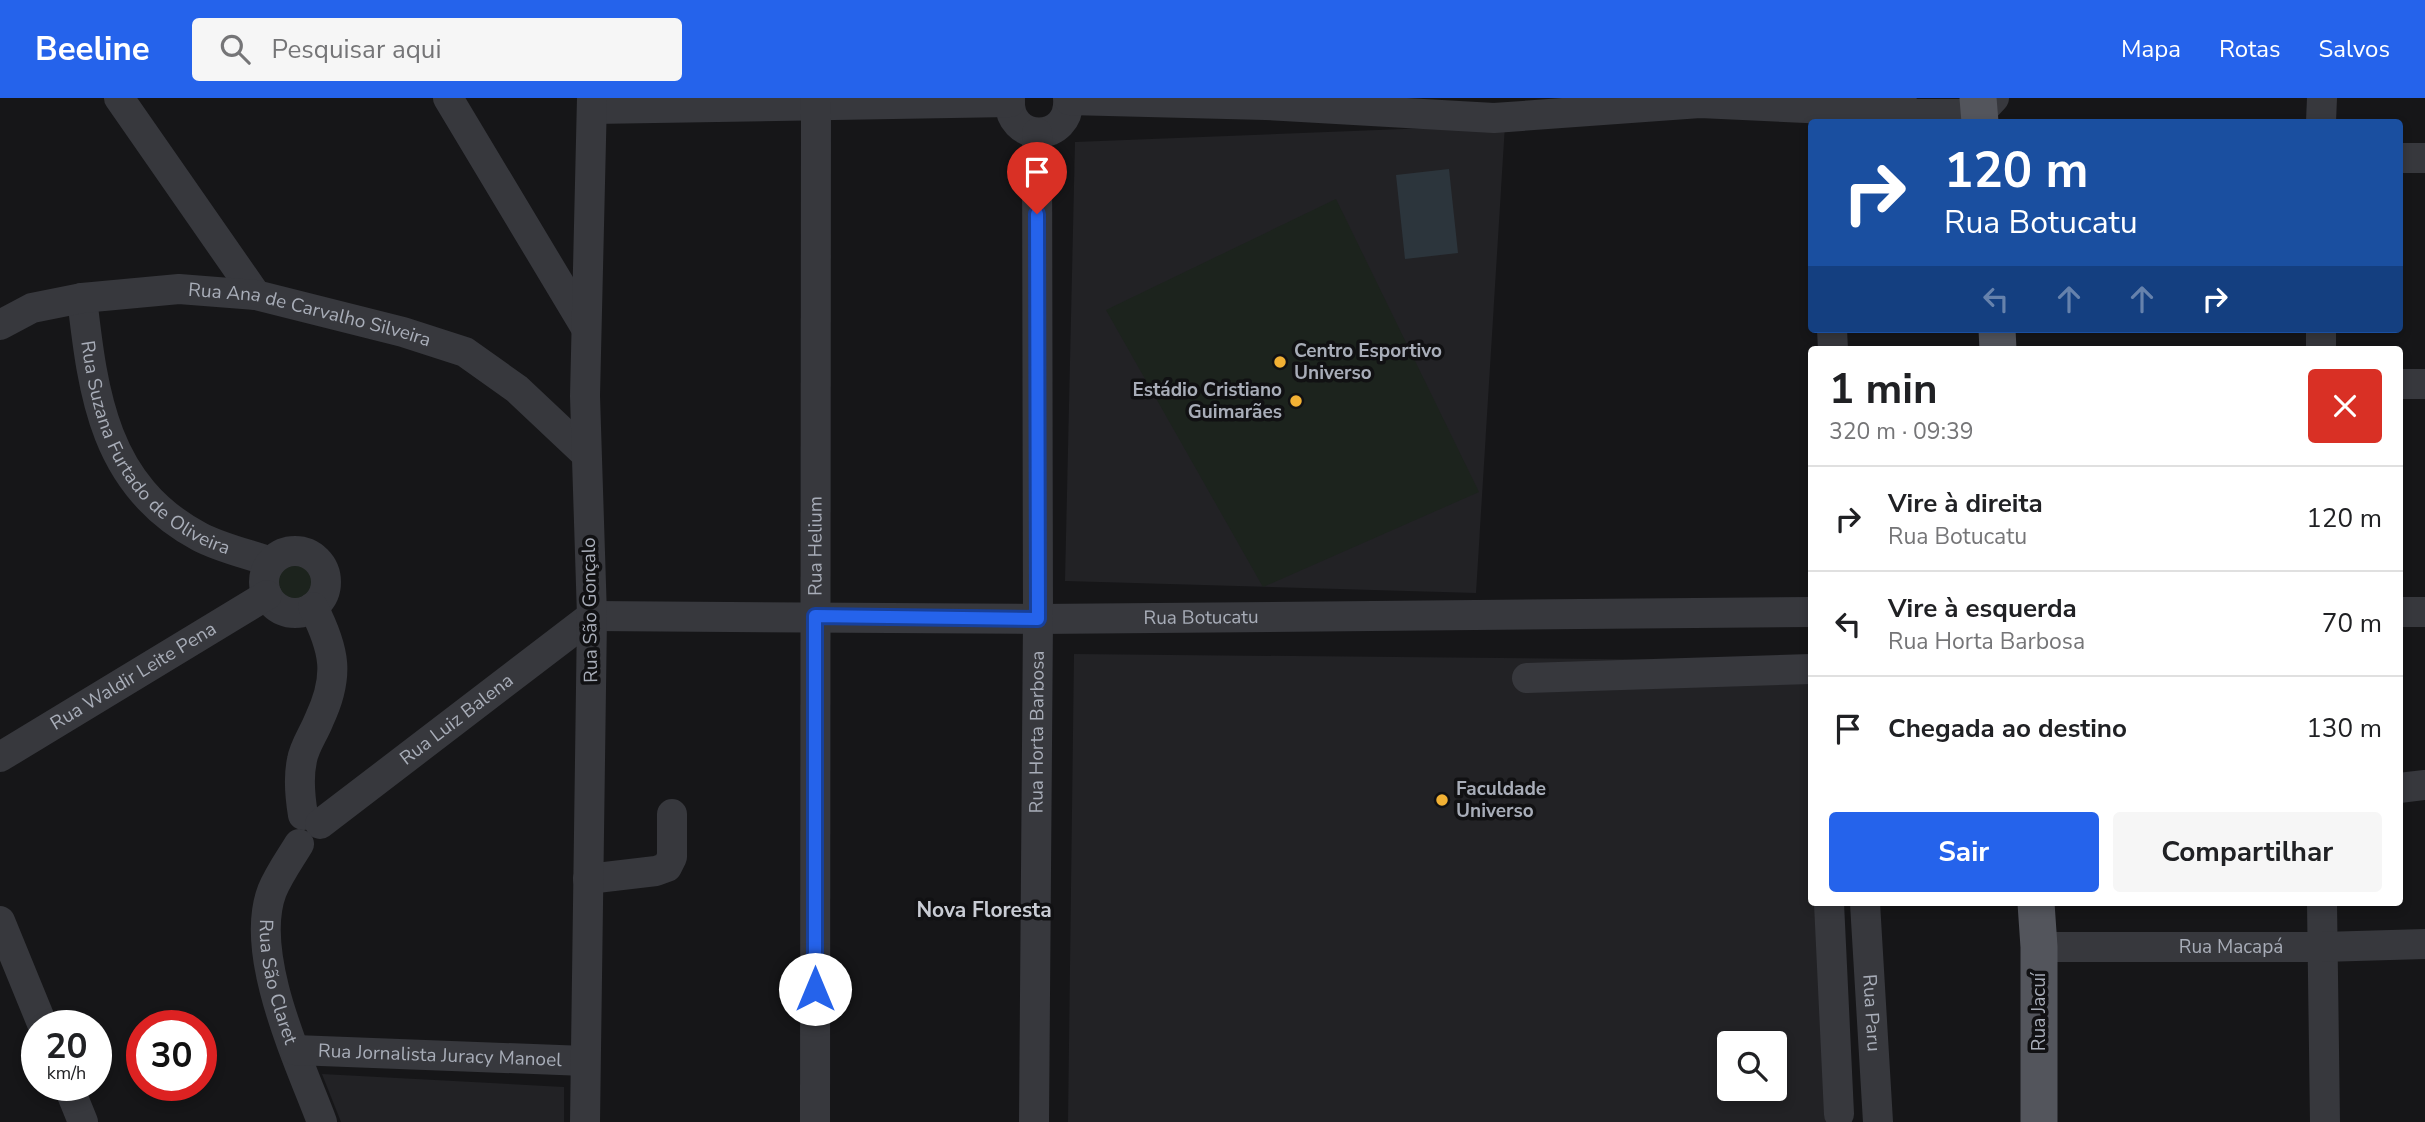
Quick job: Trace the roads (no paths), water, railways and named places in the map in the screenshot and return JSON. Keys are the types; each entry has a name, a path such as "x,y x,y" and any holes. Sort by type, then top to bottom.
{"main road":[{"name":"Rua Jacuí","path":"2036,906 2039,947 2039,1122"}],"street":[{"path":"119,98 256,295"},
{"path":"448,98 586,328"},
{"path":"2321,119 2322,98"},
{"path":"592,104 1010,100 1010,111 1020,127 1037,133 1048,132 1064,120 1068,99 1266,101 1494,108 1700,100 1828,109 1916,111 1983,108"},
{"name":"Rua Helium","path":"815,1122 816,101"},
{"name":"Rua São Gonçalo","path":"585,1122 592,616 586,454 586,328 592,104"},
{"name":"Rua Horta Barbosa","path":"1034,1122 1038,619 1037,133"},
{"path":"2403,158 2425,159"},
{"name":"Rua Ana de Carvalho Silveira","path":"0,325 32,308 82,298 178,289 256,295 403,332 465,352 517,389 586,454"},
{"name":"Rua Suzana Furtado de Oliveira","path":"82,298 97,397 114,451 148,498 173,520 201,538 271,562"},
{"path":"2403,384 2425,384"},
{"path":"296,551 314,558 324,573 326,582 320,600 306,610 291,612 277,607 267,595 264,578 271,562 287,552 296,551"},
{"name":"Rua Waldir Leite Pena","path":"0,757 267,595"},
{"path":"307,828 300,779 302,758 330,697 334,678 324,628 313,607"},
{"name":"Rua Botucatu","path":"592,616 1038,619 1808,612"},
{"path":"2403,612 2425,612"},
{"name":"Rua Luiz Balena","path":"307,828 592,616"},
{"path":"1527,678 1808,669"},
{"path":"2403,788 2425,785"},
{"path":"588,879 656,871 667,867 672,857 672,814"},
{"name":"Rua São Claret","path":"307,828 272,892 265,942 278,1001 322,1122"},
{"path":"1829,906 1839,1114"},
{"name":"Rua Paru","path":"1866,906 1878,1122"},
{"path":"2322,906 2325,1122"},
{"path":"0,920 37,1010"},
{"name":"Rua Macapá","path":"2039,947 2322,947 2425,944"},
{"name":"Rua Jornalista Juracy Manoel","path":"295,1050 585,1061"},
{"path":"74,1101 83,1122"}],"place":[{"name":"Centro Esportivo Universo","path":"1280,362"},
{"name":"Estádio Cristiano Guimarães","path":"1296,401"},
{"name":"Faculdade Universo","path":"1442,800"}],"district":[{"name":"Nova Floresta","path":"984,910"}]}
